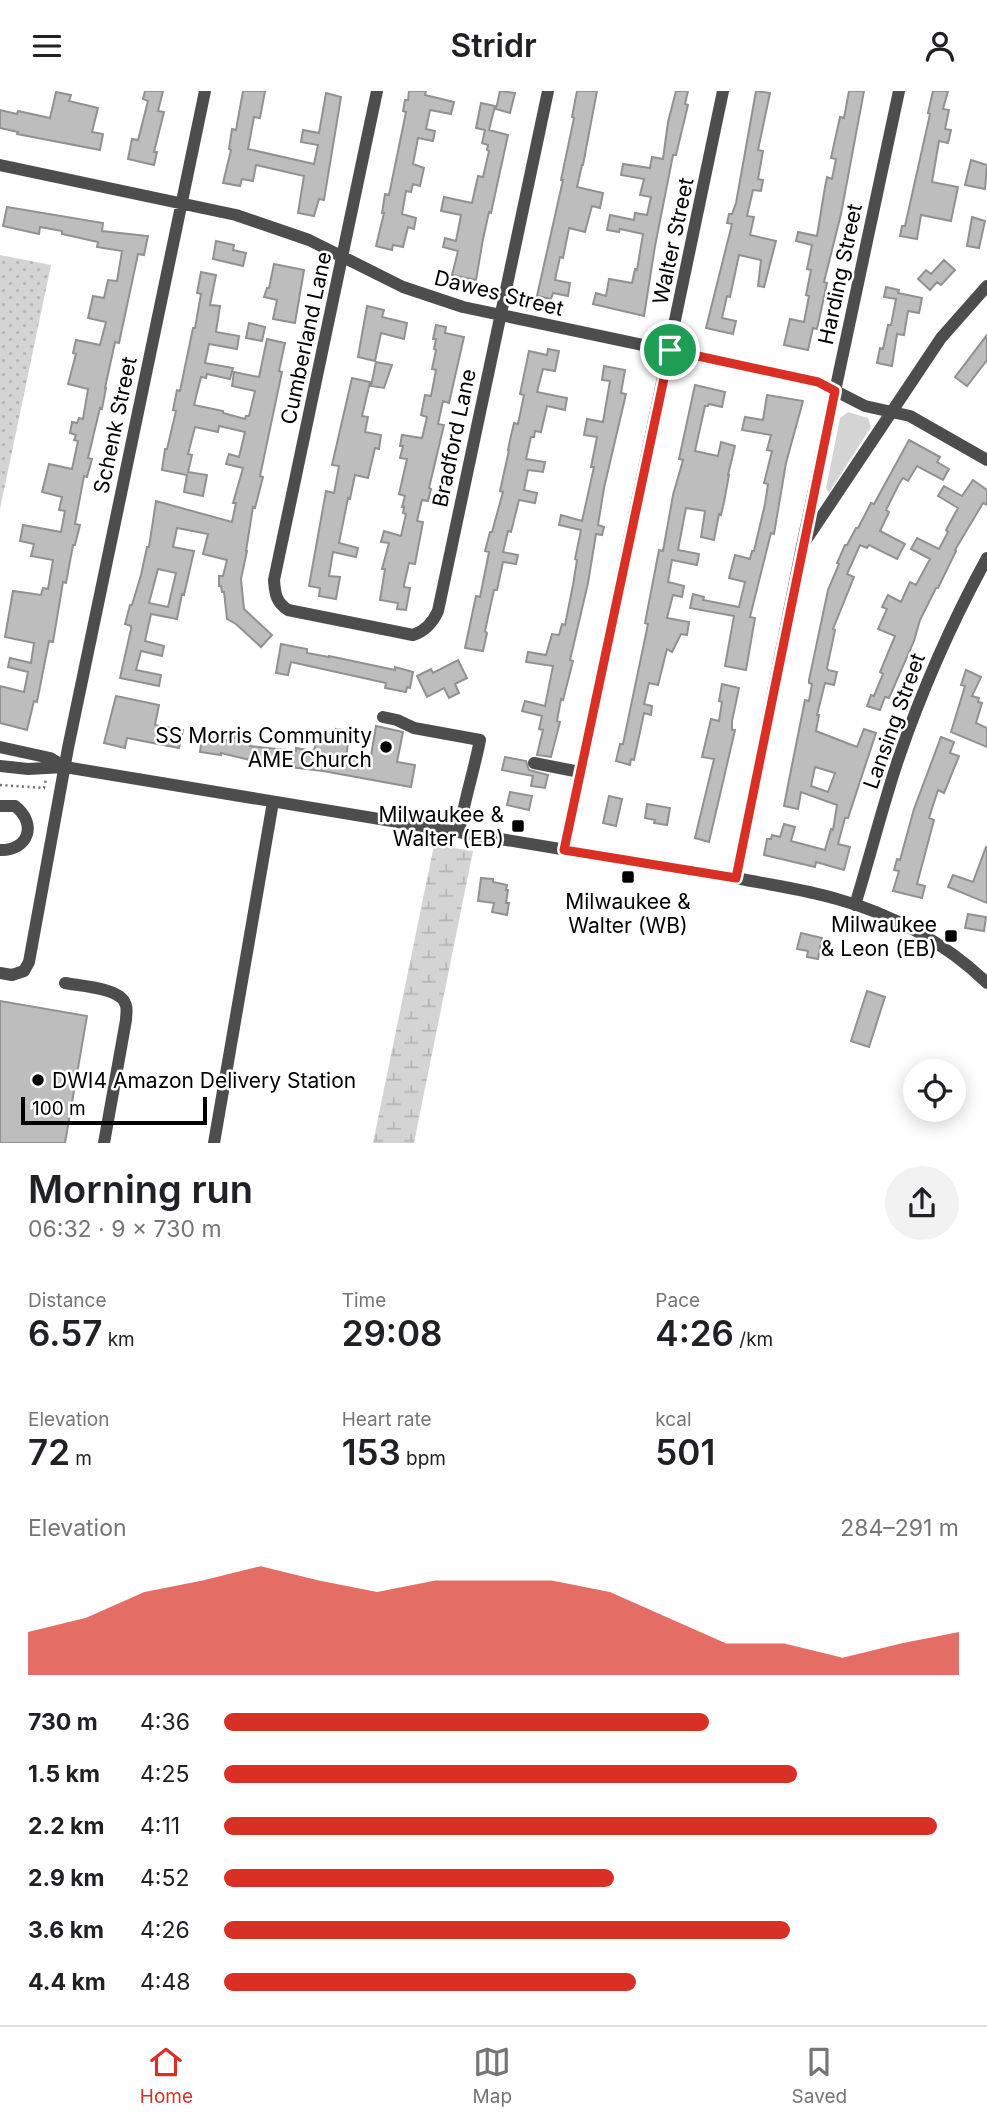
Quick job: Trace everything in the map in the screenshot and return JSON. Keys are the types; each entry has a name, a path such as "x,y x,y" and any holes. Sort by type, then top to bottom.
{"street":[{"name":"Schenk Street","path":"0,973 12,975 24,971 29,962 65,767 205,91"},
{"name":"Cumberland Lane","path":"275,593 274,580 377,91"},
{"name":"Bradford Lane","path":"275,593 281,605 288,610 413,635 424,630 438,611 548,91"},
{"name":"Walter Street","path":"564,850 723,91"},
{"name":"Harding Street","path":"736,878 802,546 899,91"},
{"name":"Dawes Street","path":"0,165 236,215 309,240 403,287 463,307 818,382 865,407 909,416 987,460"},
{"path":"802,546 941,338 987,286"},
{"name":"Lansing Street","path":"855,905 906,739 936,663 987,558"},
{"path":"383,717 414,727 480,740 459,832"},
{"path":"0,747 50,758 65,767"},
{"path":"534,763 580,772"},
{"path":"0,766 28,769 65,767 736,878 836,898 878,913 925,937 987,981"},
{"path":"214,1143 273,801"},
{"path":"0,806 15,806 28,825 26,836 19,846 15,849 0,850"},
{"path":"65,983 108,991 121,996 127,1005 104,1143"}],"green space":[{"path":"0,255 51,265 0,509"},
{"path":"848,412 868,418 871,427 828,492 826,488 840,418"},
{"path":"434,845 473,851 414,1143 373,1143"}],"building":[{"path":"145,91 163,91 158,111 164,112 154,152 157,152 154,165 128,159 132,139 138,140 148,101 143,99"},
{"path":"243,91 265,91 260,118 254,117 248,149 314,164 318,145 301,142 303,130 319,133 326,93 341,97 324,200 319,199 314,216 298,213 304,176 256,165 253,181 242,179 240,186 223,183 231,150 232,129 236,130"},
{"path":"409,91 426,91 425,95 454,102 451,114 430,110 426,129 435,131 433,141 418,138 413,164 424,168 420,186 413,184 411,192 406,191 402,214 416,218 414,229 408,227 403,247 393,245 392,250 376,246"},
{"path":"500,91 515,93 510,113 496,109"},
{"path":"577,91 597,91 577,187 603,193 600,208 592,206 585,232 569,228 555,280 570,283 568,296 553,293 551,299 537,296 563,180"},
{"path":"676,91 688,91 685,104 688,105 676,155 673,155 644,316 593,304 596,293 606,296 609,279 632,283 643,234 620,229 619,232 607,230 610,215 634,220 635,213 647,215 651,197 640,195 644,179 621,175 623,164 650,168 652,157 663,159"},
{"path":"756,91 770,93 758,150 763,151 758,179 763,180 761,191 753,190 747,216 754,217 750,235 776,241 764,287 758,286 761,260 739,255 730,297 727,296 722,318 736,321 733,334 706,328 732,224 727,223 736,203"},
{"path":"849,91 864,91 841,214 824,282 827,283 817,329 813,328 808,350 784,345 790,319 804,322 809,296 806,295 811,270 807,269 812,245 796,241 798,232 817,236 827,177 832,179 836,159 831,158 840,117 844,118"},
{"path":"933,91 948,91 943,109 949,110 945,129 951,130 948,143 939,141 932,182 958,187 951,221 921,215 917,239 900,236 902,226 905,226"},
{"path":"56,92 71,95 69,101 98,108 92,132 103,134 100,150 17,134 18,132 0,128 0,110 50,118"},
{"path":"481,103 495,106 489,130 508,135 476,280 452,275 458,251 443,247 445,238 456,241 461,215 441,211 444,197 472,203 478,176 483,177 489,151 488,145 482,143 485,130 476,128"},
{"path":"971,160 987,165 985,189 965,185"},
{"path":"7,207 103,223 102,231 148,236 144,255 138,254 119,343 115,342 102,409 100,408 88,458 92,459 87,477 84,476 75,524 80,525 73,545 66,583 63,582 53,642 49,641 37,702 34,701 27,730 0,723 0,686 24,692 28,672 8,667 10,658 31,663 34,643 5,637 13,591 41,595 43,588 48,589 53,560 31,556 34,544 20,541 23,525 61,532 65,511 59,510 62,497 42,492 49,464 72,469 78,441 74,440 76,435 70,433 72,422 77,423 79,418 83,419 88,389 68,384 76,354 73,353 76,340 100,345 106,322 88,318 93,296 104,298 108,280 117,281 122,251 97,247 98,242 62,234 62,231 40,227 39,234 3,226"},
{"path":"972,217 985,221 979,248 967,246"},
{"path":"216,241 234,245 233,250 246,253 243,266 213,259"},
{"path":"944,260 955,270 941,285 937,282 930,290 918,279 926,270 931,274"},
{"path":"274,264 304,270 295,323 273,319 277,300 264,297 269,288"},
{"path":"201,272 216,275 210,305 220,306 216,332 239,336 237,349 209,344 205,363 233,368 230,379 207,374 206,378 201,377 194,405 245,419 249,416 255,391 232,386 234,372 259,377 267,339 285,343 279,371 282,372 260,476 263,477 255,508 253,507 241,579 244,609 272,635 261,647 227,619 219,576 223,576 227,560 203,554 208,534 177,528 173,547 194,551 184,595 182,594 177,619 151,614 145,641 164,646 162,656 141,651 136,670 161,675 159,686 120,678 131,629 131,626 125,624 149,547 156,501 232,522 236,503 233,503 243,468 226,464 229,454 239,457 245,432 219,426 218,432 195,427 188,454 192,455 188,472 207,475 203,496 184,492 187,475 162,470 176,411 173,410 177,390 180,391 195,328 201,294 197,293","holes":["158,569 176,573 168,607 149,603"]},
{"path":"886,287 899,290 898,293 922,298 919,313 908,311 904,335 897,334 892,366 877,363 888,325 891,325 896,299 884,297"},
{"path":"367,306 384,310 382,317 407,323 404,339 381,333 375,361 358,357"},
{"path":"249,323 265,327 262,341 246,338"},
{"path":"436,325 446,327 445,333 464,337 449,403 443,401 438,424 444,425 428,501 422,500 417,521 423,522 415,564 409,563 404,585 410,588 406,610 397,609 398,603 380,600 385,569 382,569 389,543 381,542 384,531 401,536 406,514 403,513 402,507 405,496 399,494 407,459 400,458 403,446 400,446 402,435 422,438 427,417 421,415 425,395 431,396 436,370 432,369 436,350 436,339 433,339"},
{"path":"987,335 987,360 967,386 955,377"},
{"path":"548,349 559,351 555,371 543,369 537,392 567,398 565,410 547,406 541,432 535,431 534,437 531,437 526,459 545,462 543,472 528,470 524,490 537,493 535,503 519,500 511,532 508,531 503,552 518,555 516,564 503,562 497,590 494,590 483,651 465,648 476,596 480,597 489,552 485,551 503,492 500,491 514,423 518,424 524,395 520,394 529,351 547,355"},
{"path":"376,362 392,365 384,388 371,386"},
{"path":"604,366 625,370 621,393 626,394 604,488 598,525 604,527 602,535 596,534 570,660 573,661 563,700 561,699 557,721 560,722 551,757 537,755 543,730 539,729 542,716 522,711 525,701 545,706 553,666 526,662 528,652 546,655 552,634 559,635 562,624 565,625 581,530 559,525 561,515 582,521 594,467 591,467 597,437 584,435 587,419 603,422 610,381 602,380"},
{"path":"352,378 370,382 362,416 368,417 365,432 381,435 379,449 375,448 368,478 355,475 350,499 348,498 339,543 358,548 356,557 333,552 329,576 340,577 336,599 319,596 320,588 309,586 326,491 334,493 339,466 332,465"},
{"path":"695,385 725,392 722,407 709,404 705,406 695,451 718,456 721,442 735,446 714,540 701,537 705,511 686,508 678,550 699,554 697,565 672,560 668,582 684,586 682,597 673,595 667,618 689,622 687,635 681,634 672,652 667,649 658,685 649,683 644,704 652,706 651,715 644,713 634,760 631,759 630,765 616,761 620,744 623,744 648,624 645,623 659,550 663,551 673,495 683,460 679,459"},
{"path":"767,395 803,401 786,463 774,534 771,533 750,617 755,618 746,670 725,666 734,616 690,608 693,594 704,597 703,600 739,607 745,582 729,578 735,555 750,559 754,551 765,504 768,484 764,483 772,451 767,450 771,435 742,430 745,417 763,420"},
{"path":"909,440 940,457 937,462 949,469 943,480 917,466 908,481 903,478 886,510 889,512 880,531 905,544 897,559 869,545 867,548 860,545 847,574 854,577 833,629 835,630 827,668 837,672 834,685 825,683 816,731 857,747 864,729 876,733 838,844 850,847 844,870 816,862 815,867 764,855 767,839 771,839 772,835 780,837 784,824 795,827 791,841 825,850 831,829 833,830 837,805 801,792 798,809 784,806 805,700 809,701 812,684 809,680 828,590 845,545 858,528 871,503 874,504","holes":["815,767 835,773 828,792 811,786"]},
{"path":"973,480 987,490 987,505 983,503 955,550 920,620 914,641 889,698 885,697 880,710 867,706 883,674 880,672 895,636 878,629 887,609 882,607 888,595 901,602 910,582 916,585 930,559 911,549 917,538 939,549 948,532 946,530 958,508 938,496 944,486 962,496"},
{"path":"281,644 307,649 307,653 413,672 410,688 407,687 406,692 385,688 386,683 291,662 288,675 276,673"},
{"path":"458,660 467,678 455,684 459,693 449,698 444,688 427,697 417,676 431,669 433,673"},
{"path":"966,670 981,677 972,696 979,698 978,702 982,703 976,723 987,728 987,747 951,732 965,686 961,685"},
{"path":"722,684 739,688 732,721 732,730 735,730 709,842 695,838 714,759 702,757 711,719 719,721"},
{"path":"116,696 159,705 155,725 183,730 179,748 127,738 125,748 104,743"},
{"path":"376,726 403,732 397,762 415,765 411,787 273,765 273,762 254,761 221,753 200,752 202,736 230,741 231,737 235,738 236,730 246,732 245,739 251,740 250,746 314,751 318,732 335,735 336,729 350,731 346,757 370,762"},
{"path":"941,737 954,742 950,753 959,756 944,793 938,790 929,818 934,820 917,884 925,886 922,898 893,891 899,871 894,870 897,859 900,860 914,809"},
{"path":"505,757 526,761 529,770 548,775 545,788 531,786 533,776 502,770"},
{"path":"510,792 532,796 529,810 507,805"},
{"path":"609,796 622,799 616,826 603,823"},
{"path":"647,804 670,808 667,825 645,818"},
{"path":"986,847 987,903 948,887 953,875 973,882"},
{"path":"481,878 493,879 493,882 507,885 507,915 492,912 494,903 478,901"},
{"path":"968,914 986,917 984,931 965,928"},
{"path":"801,933 822,938 818,959 807,957 808,951 797,949"},
{"path":"867,991 885,997 869,1047 851,1041"},
{"name":"DWI4 Amazon Delivery Station","path":"0,1001 87,1016 65,1143 0,1143"}],"place":[{"name":"SS Morris Community AME Church","path":"386,747"},
{"name":"Milwaukee & Walter (EB)","path":"518,826"},
{"name":"Milwaukee & Walter (WB)","path":"628,877"},
{"name":"Milwaukee & Leon (EB)","path":"951,936"},
{"name":"DWI4 Amazon Delivery Station","path":"38,1080"}],"route":[{"path":"670,350 818,382 835,391 736,878 564,850 670,350"}]}
